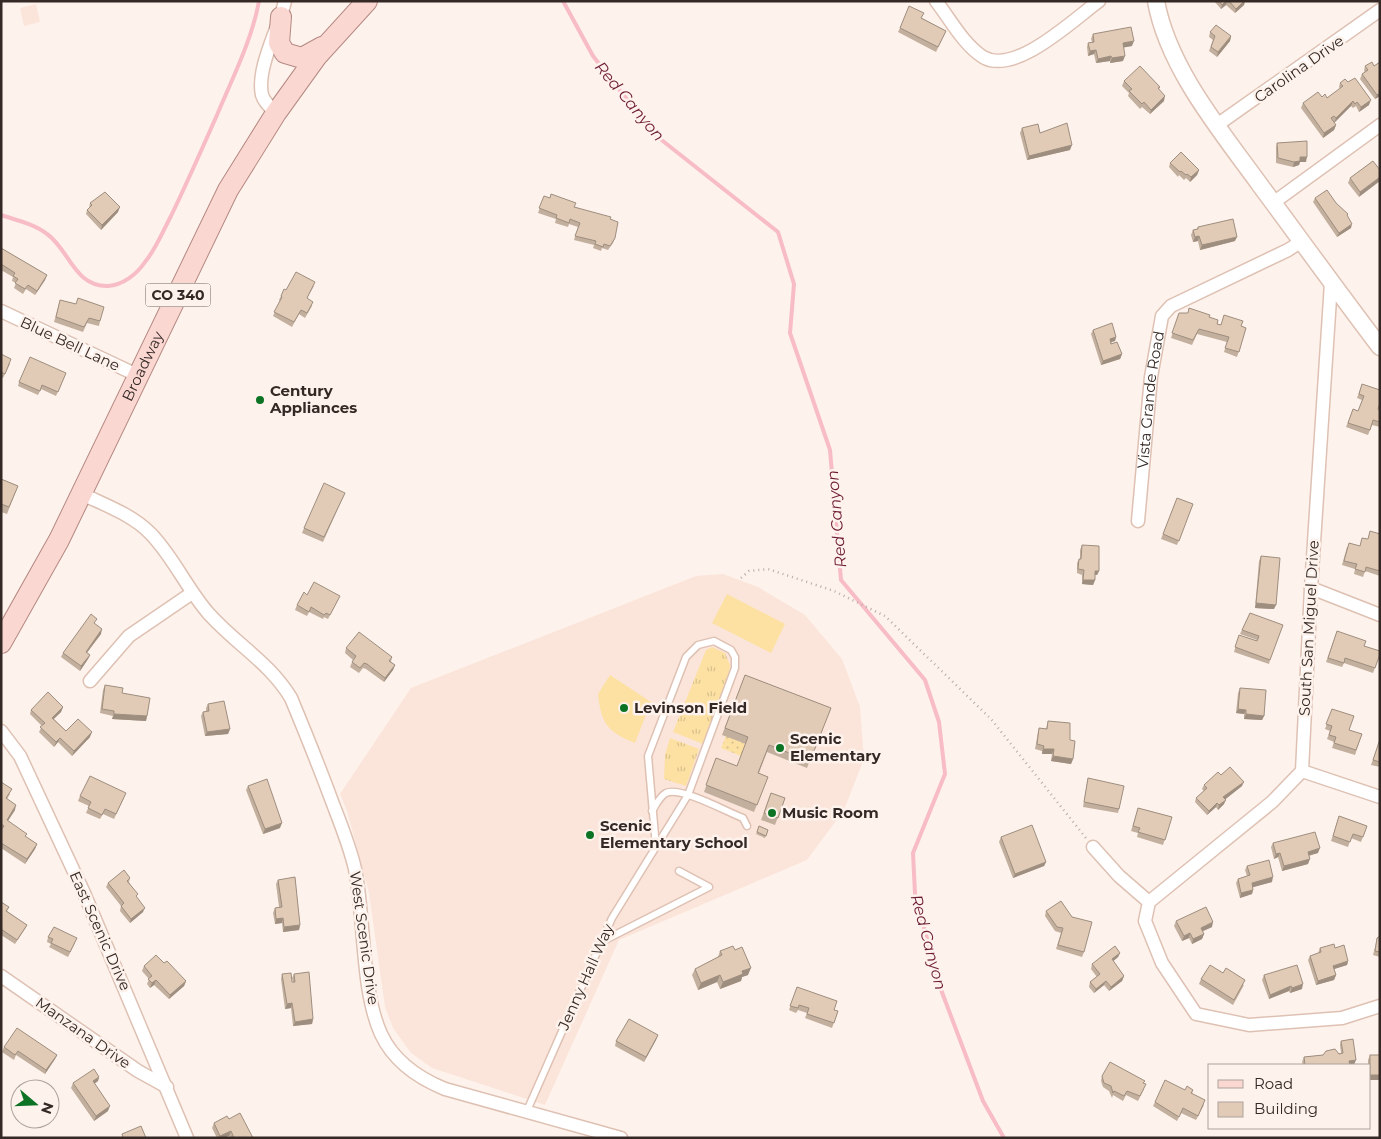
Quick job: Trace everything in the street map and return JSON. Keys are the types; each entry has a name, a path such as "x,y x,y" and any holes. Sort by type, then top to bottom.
{"main road":[{"name":"Broadway","path":"1,643 59,540 224,198 276,113 326,45 367,1"},
{"path":"283,9 278,43 290,56 302,58 326,45"}],"street":[{"path":"936,1 967,43 983,57 994,61 1006,60 1034,51 1098,1"},
{"path":"1156,1 1168,43 1179,65 1217,125 1331,283 1380,347"},
{"path":"276,113 266,104 262,96 263,69 283,9"},
{"name":"Carolina Drive","path":"1217,125 1380,10"},
{"path":"1273,203 1380,125"},
{"name":"Vista Grande Road","path":"1138,521 1151,377 1162,316 1171,306 1302,242"},
{"name":"South San Miguel Drive","path":"1302,771 1311,588 1331,283"},
{"name":"Blue Bell Lane","path":"1,311 139,376"},
{"name":"West Scenic Drive","path":"82,494 134,520 150,533 162,547 192,593 210,615 280,679 291,698 344,834 354,866 361,900 373,1008 381,1033 389,1047 411,1071 427,1082 526,1113 622,1138"},
{"path":"1311,588 1380,614"},
{"path":"90,681 128,636 192,593"},
{"name":"East Scenic Drive","path":"1,731 20,756 84,892 187,1138"},
{"path":"1380,797 1302,771 1272,802 1149,902 1145,921 1162,963 1196,1014 1249,1025 1342,1018 1380,1006"},
{"path":"1093,847 1119,876 1149,902"},
{"name":"Manzana Drive","path":"1,976 138,1070 167,1087"}],"lane":[{"name":"Jenny Hall Way","path":"526,1113 612,918 656,847 688,795 736,668 735,657 731,650 714,640 698,645 686,657 648,756 656,847"},
{"path":"652,812 657,802 666,793 673,791 688,795 743,818 747,826"},
{"path":"601,942 709,888 679,871"}],"path":[{"path":"741,578 749,571 768,569 834,591 885,616 992,719 1093,847"}],"shaded area":[{"path":"36,4 40,22 24,26 20,8"},
{"name":"Scenic Elementary School","path":"723,574 758,587 805,615 842,659 860,707 864,759 844,810 807,860 619,940 545,1105 432,1068 411,1053 393,1028 385,1007 369,893 347,811 340,794 411,688 696,576"}],"green space":[{"path":"727,594 785,624 771,653 712,623"},
{"path":"712,647 725,653 730,665 729,675 703,744 673,732 706,650"},
{"name":"Levinson Field","path":"610,675 651,702 635,743 612,730 607,725 601,712 598,694"},
{"path":"726,736 746,744 741,756 721,748"},
{"path":"670,738 699,749 686,786 664,779 665,755"}],"building":[{"path":"1229,1 1244,1 1236,9"},
{"path":"909,6 924,13 921,18 946,31 938,47 900,28"},
{"path":"1216,25 1231,36 1218,52 1211,47 1215,36 1210,32"},
{"path":"1131,27 1134,41 1123,43 1125,56 1112,58 1111,56 1098,59 1096,50 1090,51 1088,43 1094,42 1093,34"},
{"path":"1372,62 1374,66 1380,62 1380,93 1377,95 1362,74 1368,70 1365,66"},
{"path":"1140,66 1160,87 1158,88 1165,96 1151,110 1129,91 1132,89 1124,81"},
{"path":"1355,78 1371,100 1361,107 1357,102 1355,104 1353,101 1336,118 1334,116 1331,118 1336,125 1324,133 1303,103 1318,92 1322,97 1325,94 1327,98 1343,86 1340,83 1345,79 1348,82"},
{"path":"1067,123 1072,145 1029,156 1022,128 1038,124 1040,133"},
{"path":"1307,141 1307,157 1300,157 1300,161 1294,162 1278,158 1277,143"},
{"path":"1181,152 1199,170 1191,177 1180,172 1170,163"},
{"path":"1373,161 1380,170 1380,177 1360,192 1350,178"},
{"path":"1327,190 1336,203 1348,214 1352,224 1339,233 1315,198"},
{"path":"105,192 120,207 102,225 87,210 92,205 90,203"},
{"path":"551,194 576,203 574,207 611,217 610,219 618,222 615,238 610,246 604,244 603,247 595,244 596,241 575,236 580,223 570,219 569,223 556,218 557,215 539,208 544,196 550,198"},
{"path":"1233,219 1237,237 1202,245 1199,236 1195,237 1193,230 1198,229 1198,227"},
{"path":"1,248 47,275 37,291 28,285 25,289 15,283 18,279 13,276 15,273 1,264"},
{"path":"296,272 315,282 307,298 313,302 307,313 301,310 294,322 274,312 284,289 286,290"},
{"path":"78,298 104,307 100,321 89,318 84,327 56,317 60,300 76,304"},
{"path":"1189,308 1210,315 1209,317 1218,320 1217,324 1221,325 1224,315 1243,321 1241,326 1246,328 1239,352 1225,348 1229,337 1199,329 1193,340 1172,333 1179,313 1188,313"},
{"path":"1112,323 1116,337 1110,339 1111,344 1117,342 1122,354 1103,361 1093,330"},
{"path":"1,354 11,359 5,374 1,372"},
{"path":"30,357 66,373 58,392 42,385 40,391 19,382"},
{"path":"1362,384 1380,390 1378,409 1380,410 1380,422 1373,420 1370,430 1348,423 1353,409 1358,411 1364,396 1359,394"},
{"path":"1,479 18,486 9,507 1,504"},
{"path":"324,483 345,493 324,537 304,528"},
{"path":"1177,498 1193,504 1179,541 1163,534"},
{"path":"1370,531 1380,534 1380,571 1366,567 1365,572 1355,569 1357,564 1344,561 1349,543 1360,546 1362,538 1368,539"},
{"path":"1082,545 1099,546 1099,571 1095,571 1095,580 1083,580 1084,570 1078,569"},
{"path":"1261,556 1280,558 1276,605 1256,603"},
{"path":"314,582 340,596 330,615 326,613 324,615 311,607 309,612 297,605 304,592 307,595"},
{"path":"1250,613 1283,625 1270,660 1235,647 1239,635 1257,641 1259,636 1242,630"},
{"path":"91,614 97,619 94,623 102,629 86,652 90,655 81,666 63,653"},
{"path":"1337,631 1366,641 1364,646 1380,651 1375,668 1345,658 1344,663 1328,658"},
{"path":"359,632 392,657 389,661 395,665 385,678 367,664 364,663 360,668 352,662 356,656 346,648"},
{"name":"Scenic Elementary","path":"745,675 831,708 810,761 769,745 758,773 768,777 757,805 706,785 716,758 737,766 748,737 725,728"},
{"path":"105,685 123,688 122,693 150,698 147,716 114,714 114,711 102,709"},
{"path":"1240,688 1266,690 1264,716 1246,714 1246,710 1238,709"},
{"path":"48,692 63,707 52,718 66,731 78,719 92,732 74,751 60,738 56,742 40,727 45,723 31,710"},
{"path":"224,701 230,729 207,732 203,712 209,711 208,704"},
{"path":"1332,709 1354,716 1349,730 1362,734 1356,750 1334,743 1336,737 1329,735 1332,726 1326,724"},
{"path":"1048,721 1070,723 1070,740 1075,741 1073,759 1053,756 1054,749 1043,749 1044,746 1037,744 1039,728 1047,729"},
{"path":"1380,739 1380,762 1373,760"},
{"path":"1230,767 1244,782 1223,797 1226,800 1219,805 1217,803 1209,811 1196,798 1207,788 1204,785 1218,772 1221,775"},
{"path":"90,776 126,793 116,814 105,809 102,815 88,808 91,802 80,796"},
{"path":"1088,778 1124,786 1119,809 1084,802"},
{"path":"267,779 282,823 265,829 248,786"},
{"path":"1,782 12,789 6,798 16,805 7,820 27,834 25,836 37,844 27,859 1,843 1,830 4,826 1,824"},
{"name":"Music Room","path":"771,793 785,798 778,818 764,813"},
{"path":"1138,808 1172,817 1165,840 1138,832 1140,828 1133,826"},
{"path":"1339,816 1367,826 1363,837 1353,834 1350,842 1333,836"},
{"path":"1032,825 1046,862 1015,874 1001,837"},
{"path":"759,826 768,830 766,836 757,832"},
{"path":"1315,832 1320,848 1308,852 1310,859 1284,866 1280,853 1276,854 1273,843"},
{"path":"1269,860 1273,877 1252,883 1253,890 1241,893 1238,879 1250,875 1247,866"},
{"path":"124,870 130,878 127,881 138,894 136,896 145,908 131,919 121,906 124,903 108,883"},
{"path":"295,877 300,925 284,927 283,918 276,919 275,908 282,907 278,880"},
{"path":"1061,901 1072,917 1092,922 1084,952 1058,945 1063,928 1057,927 1046,911"},
{"path":"1,902 9,907 6,911 27,925 17,940 1,929"},
{"path":"1206,907 1213,922 1201,928 1204,934 1193,939 1190,933 1184,936 1176,921"},
{"path":"54,927 77,938 70,952 51,943 53,939 48,937"},
{"path":"1380,936 1380,952 1375,951 1377,938"},
{"path":"1334,944 1335,948 1344,945 1348,961 1333,966 1336,975 1318,981 1310,956 1321,952 1320,948"},
{"path":"733,946 735,950 742,947 751,968 742,971 743,974 723,982 720,975 701,983 695,969 722,955 720,951"},
{"path":"1115,946 1120,953 1112,959 1124,976 1111,987 1106,981 1096,989 1090,982 1100,974 1092,964"},
{"path":"156,955 164,963 167,961 186,981 170,995 156,980 152,983 148,979 152,976 144,966"},
{"path":"1210,965 1223,973 1226,968 1245,980 1234,1000 1201,979"},
{"path":"1297,965 1303,984 1292,988 1291,986 1270,995 1264,975"},
{"path":"309,972 313,1019 295,1022 292,1003 287,1004 282,974 291,973 292,982 295,982 294,974"},
{"path":"797,987 837,1001 834,1010 838,1011 834,1023 807,1014 809,1008 799,1005 798,1008 790,1006"},
{"path":"629,1019 658,1035 646,1057 616,1041"},
{"path":"17,1028 57,1055 46,1070 18,1051 15,1055 4,1047"},
{"path":"1353,1039 1356,1060 1349,1061 1350,1064 1305,1064 1304,1057 1323,1055 1326,1051 1335,1049 1339,1054 1343,1053 1341,1041"},
{"path":"1370,1055 1380,1055 1380,1075 1371,1075"},
{"path":"1110,1062 1145,1081 1143,1083 1146,1084 1140,1096 1127,1091 1124,1096 1114,1091 1113,1093 1111,1086 1104,1083 1102,1076"},
{"path":"94,1069 99,1077 93,1081 110,1106 96,1116 73,1083"},
{"path":"1165,1080 1185,1090 1187,1086 1193,1090 1191,1093 1205,1100 1198,1116 1183,1108 1179,1117 1155,1102"},
{"path":"240,1113 253,1138 234,1138 231,1131 220,1136 214,1123 227,1116 229,1119"},
{"path":"141,1126 146,1138 123,1138 122,1134"}],"waterway":[{"path":"1,215 31,225 47,234 55,241 80,274 97,285 119,284 134,275 156,246 189,179 241,59 252,30 259,1"},
{"name":"Red Canyon","path":"563,1 593,56 654,134 778,232 794,284 790,333 830,450 841,580 925,680 939,722 945,774 913,853 915,894 940,987 983,1101 1004,1138"}],"place":[{"name":"Century Appliances","path":"260,400"},
{"name":"Levinson Field","path":"624,708"},
{"name":"Scenic Elementary","path":"780,748"},
{"name":"Music Room","path":"772,813"},
{"name":"Scenic Elementary School","path":"590,835"}]}
